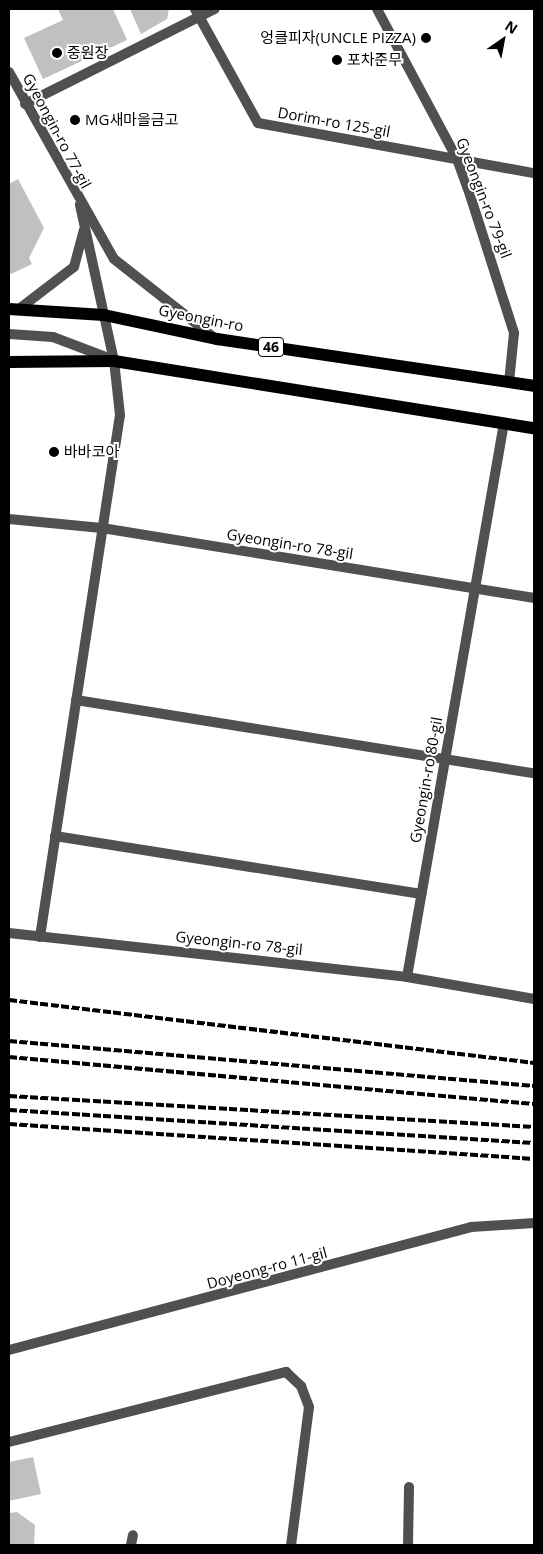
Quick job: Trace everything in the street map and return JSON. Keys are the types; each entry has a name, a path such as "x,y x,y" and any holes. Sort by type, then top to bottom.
{"main road":[{"name":"Gyeongin-ro","path":"14,309 104,316 218,339 534,386"},
{"path":"9,362 114,361 534,428"}],"street":[{"path":"25,104 197,13 215,9"},
{"name":"Gyeongin-ro 79-gil","path":"377,9 457,159 511,317 514,333 509,382"},
{"name":"Dorim-ro 125-gil","path":"197,13 258,123 534,173"},
{"name":"Gyeongin-ro 77-gil","path":"9,72 80,205"},
{"path":"14,309 74,267 84,230 80,205"},
{"path":"40,937 120,415 114,361 80,205"},
{"path":"80,205 114,260 218,339"},
{"path":"9,334 53,337 114,361"},
{"name":"Gyeongin-ro 80-gil","path":"407,977 504,423"},
{"name":"Gyeongin-ro 78-gil","path":"9,519 102,528 474,589"},
{"path":"474,589 534,598"},
{"path":"76,700 534,773"},
{"path":"55,836 421,894"},
{"name":"Gyeongin-ro 78-gil","path":"9,933 407,977 534,998"},
{"name":"Doyeong-ro 11-gil","path":"9,1350 471,1227 534,1223"},
{"path":"9,1442 286,1372 301,1386 309,1407 291,1545"},
{"path":"408,1545 409,1487"}],"building":[{"path":"58,9 113,9 127,40 43,79 24,38 63,20"},
{"path":"130,9 169,9 167,19 141,34"},
{"path":"18,179 44,228 29,258 32,264 9,275 9,184"},
{"path":"33,1457 41,1494 9,1501 9,1462"},
{"path":"17,1512 35,1525 34,1545 9,1545 9,1513"}],"railway":[{"path":"9,1000 534,1063"},
{"path":"9,1041 534,1086"},
{"path":"9,1057 534,1104"},
{"path":"9,1096 534,1127"},
{"path":"9,1110 534,1143"},
{"path":"9,1124 534,1159"}],"place":[{"name":"엉클피자(UNCLE PIZZA)","path":"426,38"},
{"name":"중원장","path":"57,53"},
{"name":"포차준무","path":"337,60"},
{"name":"MG새마을금고","path":"75,120"},
{"name":"바바코아","path":"54,452"}]}
